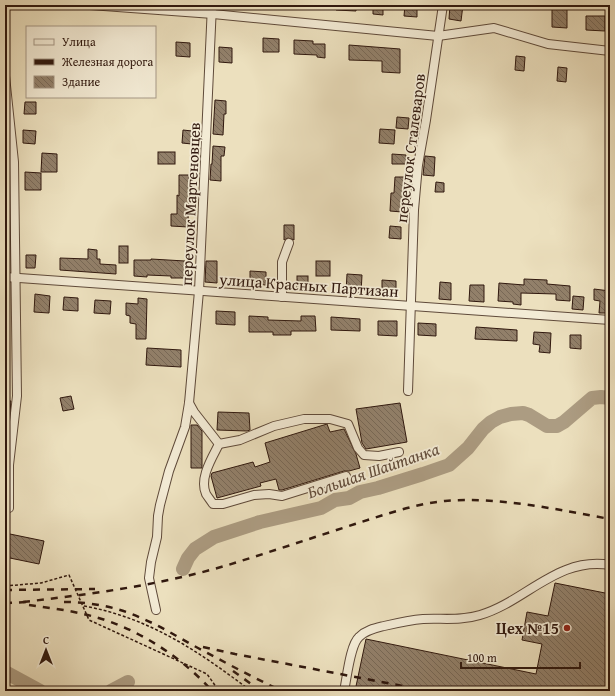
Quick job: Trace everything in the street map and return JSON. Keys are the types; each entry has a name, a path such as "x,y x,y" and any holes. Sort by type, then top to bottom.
{"street":[{"path":"90,5 213,14 438,36 494,28 548,44 610,51"},
{"name":"переулок Мартеновцев","path":"156,610 149,578 151,562 157,537 160,505 169,471 185,427 189,403 200,291 213,14 212,5"},
{"name":"переулок Сталеваров","path":"408,391 414,210 418,165 426,120 442,5"},
{"path":"5,76 14,162 17,396 9,465 9,508"},
{"path":"282,297 282,262 289,244"},
{"name":"улица Красных Партизан","path":"5,277 610,320"},
{"path":"189,403 194,412 219,444"},
{"path":"219,444 240,440 274,426 304,419 330,419 348,424 358,448 364,455 379,456 399,452"},
{"path":"219,444 212,457 203,482 206,494 213,504 223,504 254,495 269,494 282,496 346,476"},
{"path":"344,691 353,644 364,633 373,629 408,621 421,619 459,619 480,615 500,607 535,585 558,573 586,565 601,564 610,566"}],"path":[{"path":"5,586 41,583 69,575 89,620 207,674 219,691"},
{"path":"84,606 131,618 167,635 215,664 251,691"}],"building":[{"path":"336,5 356,5 356,11 336,10"},
{"path":"373,5 383,5 383,15 373,14"},
{"path":"405,5 417,5 417,17 404,16"},
{"path":"450,5 463,5 461,21 449,19"},
{"path":"552,8 567,8 567,28 552,27"},
{"path":"586,16 605,16 605,31 586,30"},
{"path":"263,38 279,39 279,52 263,52"},
{"path":"294,40 313,41 313,44 325,44 325,58 317,57 317,55 294,54"},
{"path":"176,42 190,43 190,57 176,56"},
{"path":"349,45 400,49 400,73 382,72 382,61 349,60"},
{"path":"219,47 232,48 232,63 219,62"},
{"path":"516,56 525,57 524,71 515,70"},
{"path":"558,67 567,68 566,82 557,81"},
{"path":"215,100 226,101 223,135 213,134"},
{"path":"25,102 36,102 36,114 24,114"},
{"path":"397,117 409,118 408,129 396,128"},
{"path":"380,129 395,130 394,144 379,143"},
{"path":"23,130 36,131 35,144 23,143"},
{"path":"183,130 192,131 192,144 182,143"},
{"path":"213,146 225,147 224,156 221,156 221,181 210,180"},
{"path":"158,152 175,152 175,164 158,164"},
{"path":"42,153 57,154 57,172 41,172"},
{"path":"392,154 406,155 406,164 392,164"},
{"path":"425,156 435,157 434,176 423,175"},
{"path":"25,172 41,173 41,190 25,190"},
{"path":"179,175 189,175 188,227 171,226 171,214 177,214"},
{"path":"395,177 405,177 402,212 390,211 391,193 394,193"},
{"path":"436,182 444,183 444,192 435,192"},
{"path":"284,225 294,225 294,240 288,238 284,240"},
{"path":"390,226 401,227 401,239 389,238"},
{"path":"119,246 128,246 128,263 119,263"},
{"path":"88,249 97,250 97,259 100,259 100,264 116,265 116,274 60,270 60,258 88,259"},
{"path":"26,255 36,255 35,268 26,268"},
{"path":"151,259 185,261 185,278 147,275 147,277 134,276 134,260"},
{"path":"206,261 217,261 217,283 205,282"},
{"path":"316,261 330,261 330,276 316,276"},
{"path":"250,271 266,272 266,285 250,284"},
{"path":"347,274 362,275 361,293 346,292"},
{"path":"297,276 308,276 308,289 297,289"},
{"path":"524,279 547,280 547,284 570,286 570,301 556,300 556,294 521,293 521,305 513,304 513,302 498,301 499,283 524,285"},
{"path":"382,280 396,281 396,296 382,295"},
{"path":"440,282 451,283 451,300 439,299"},
{"path":"470,285 484,285 484,302 469,301"},
{"path":"594,289 610,291 610,313 599,313 600,301 594,300"},
{"path":"35,294 50,296 49,313 34,312"},
{"path":"573,296 584,297 583,310 572,309"},
{"path":"64,297 78,298 78,311 63,310"},
{"path":"138,298 147,299 146,339 136,339 136,324 130,323 130,316 126,315 126,303 138,304"},
{"path":"95,300 111,301 110,314 94,313"},
{"path":"216,311 235,312 235,325 216,324"},
{"path":"249,316 268,317 268,320 301,321 301,316 315,316 316,331 291,331 291,335 273,335 273,332 249,332"},
{"path":"331,317 360,319 360,331 331,330"},
{"path":"378,321 397,321 397,336 378,335"},
{"path":"418,323 436,324 436,336 418,335"},
{"path":"476,327 517,330 517,341 475,339"},
{"path":"534,332 551,333 550,353 539,352 540,345 533,344"},
{"path":"570,335 581,335 581,349 570,348"},
{"path":"147,348 181,350 181,367 146,365"},
{"path":"71,396 74,409 63,411 60,398"},
{"path":"5,401 11,401 10,412 5,412"},
{"path":"400,403 407,442 366,449 362,443 356,409"},
{"path":"218,412 249,413 250,430 217,430"},
{"path":"327,424 330,432 344,429 356,454 360,468 344,471 282,490 279,490 276,479 260,483 261,486 217,498 211,476 212,473 253,462 255,467 270,462 265,443"},
{"path":"191,425 197,425 202,431 202,468 191,468"},
{"path":"5,533 44,541 39,564 5,557"},
{"name":"Цех №15","path":"555,583 610,594 610,691 355,691 366,639 536,674 542,644 522,640 527,612 548,616"}],"waterway":[{"name":"Большая Шайтанка","path":"183,569 188,558 195,549 214,537 260,522 321,508 335,500 349,498 360,492 378,488 449,465 468,448 483,429 500,417 523,413 547,426 557,426 564,422 592,398 610,398"},
{"name":"Большая Шайтанка","path":"5,672 40,691"},
{"name":"Большая Шайтанка","path":"111,691 128,682"}],"railway":[{"path":"23,602 126,588 203,572 388,514 433,502 465,500 507,502 610,519"},
{"path":"5,590 95,589"},
{"path":"5,603 28,602"},
{"path":"64,602 104,606 132,614 282,691"},
{"path":"29,605 87,615 111,622 127,629 173,656 212,691"},
{"path":"203,647 429,691"},
{"path":"233,671 261,691"}],"place":[{"name":"Цех №15","path":"567,628"}]}
